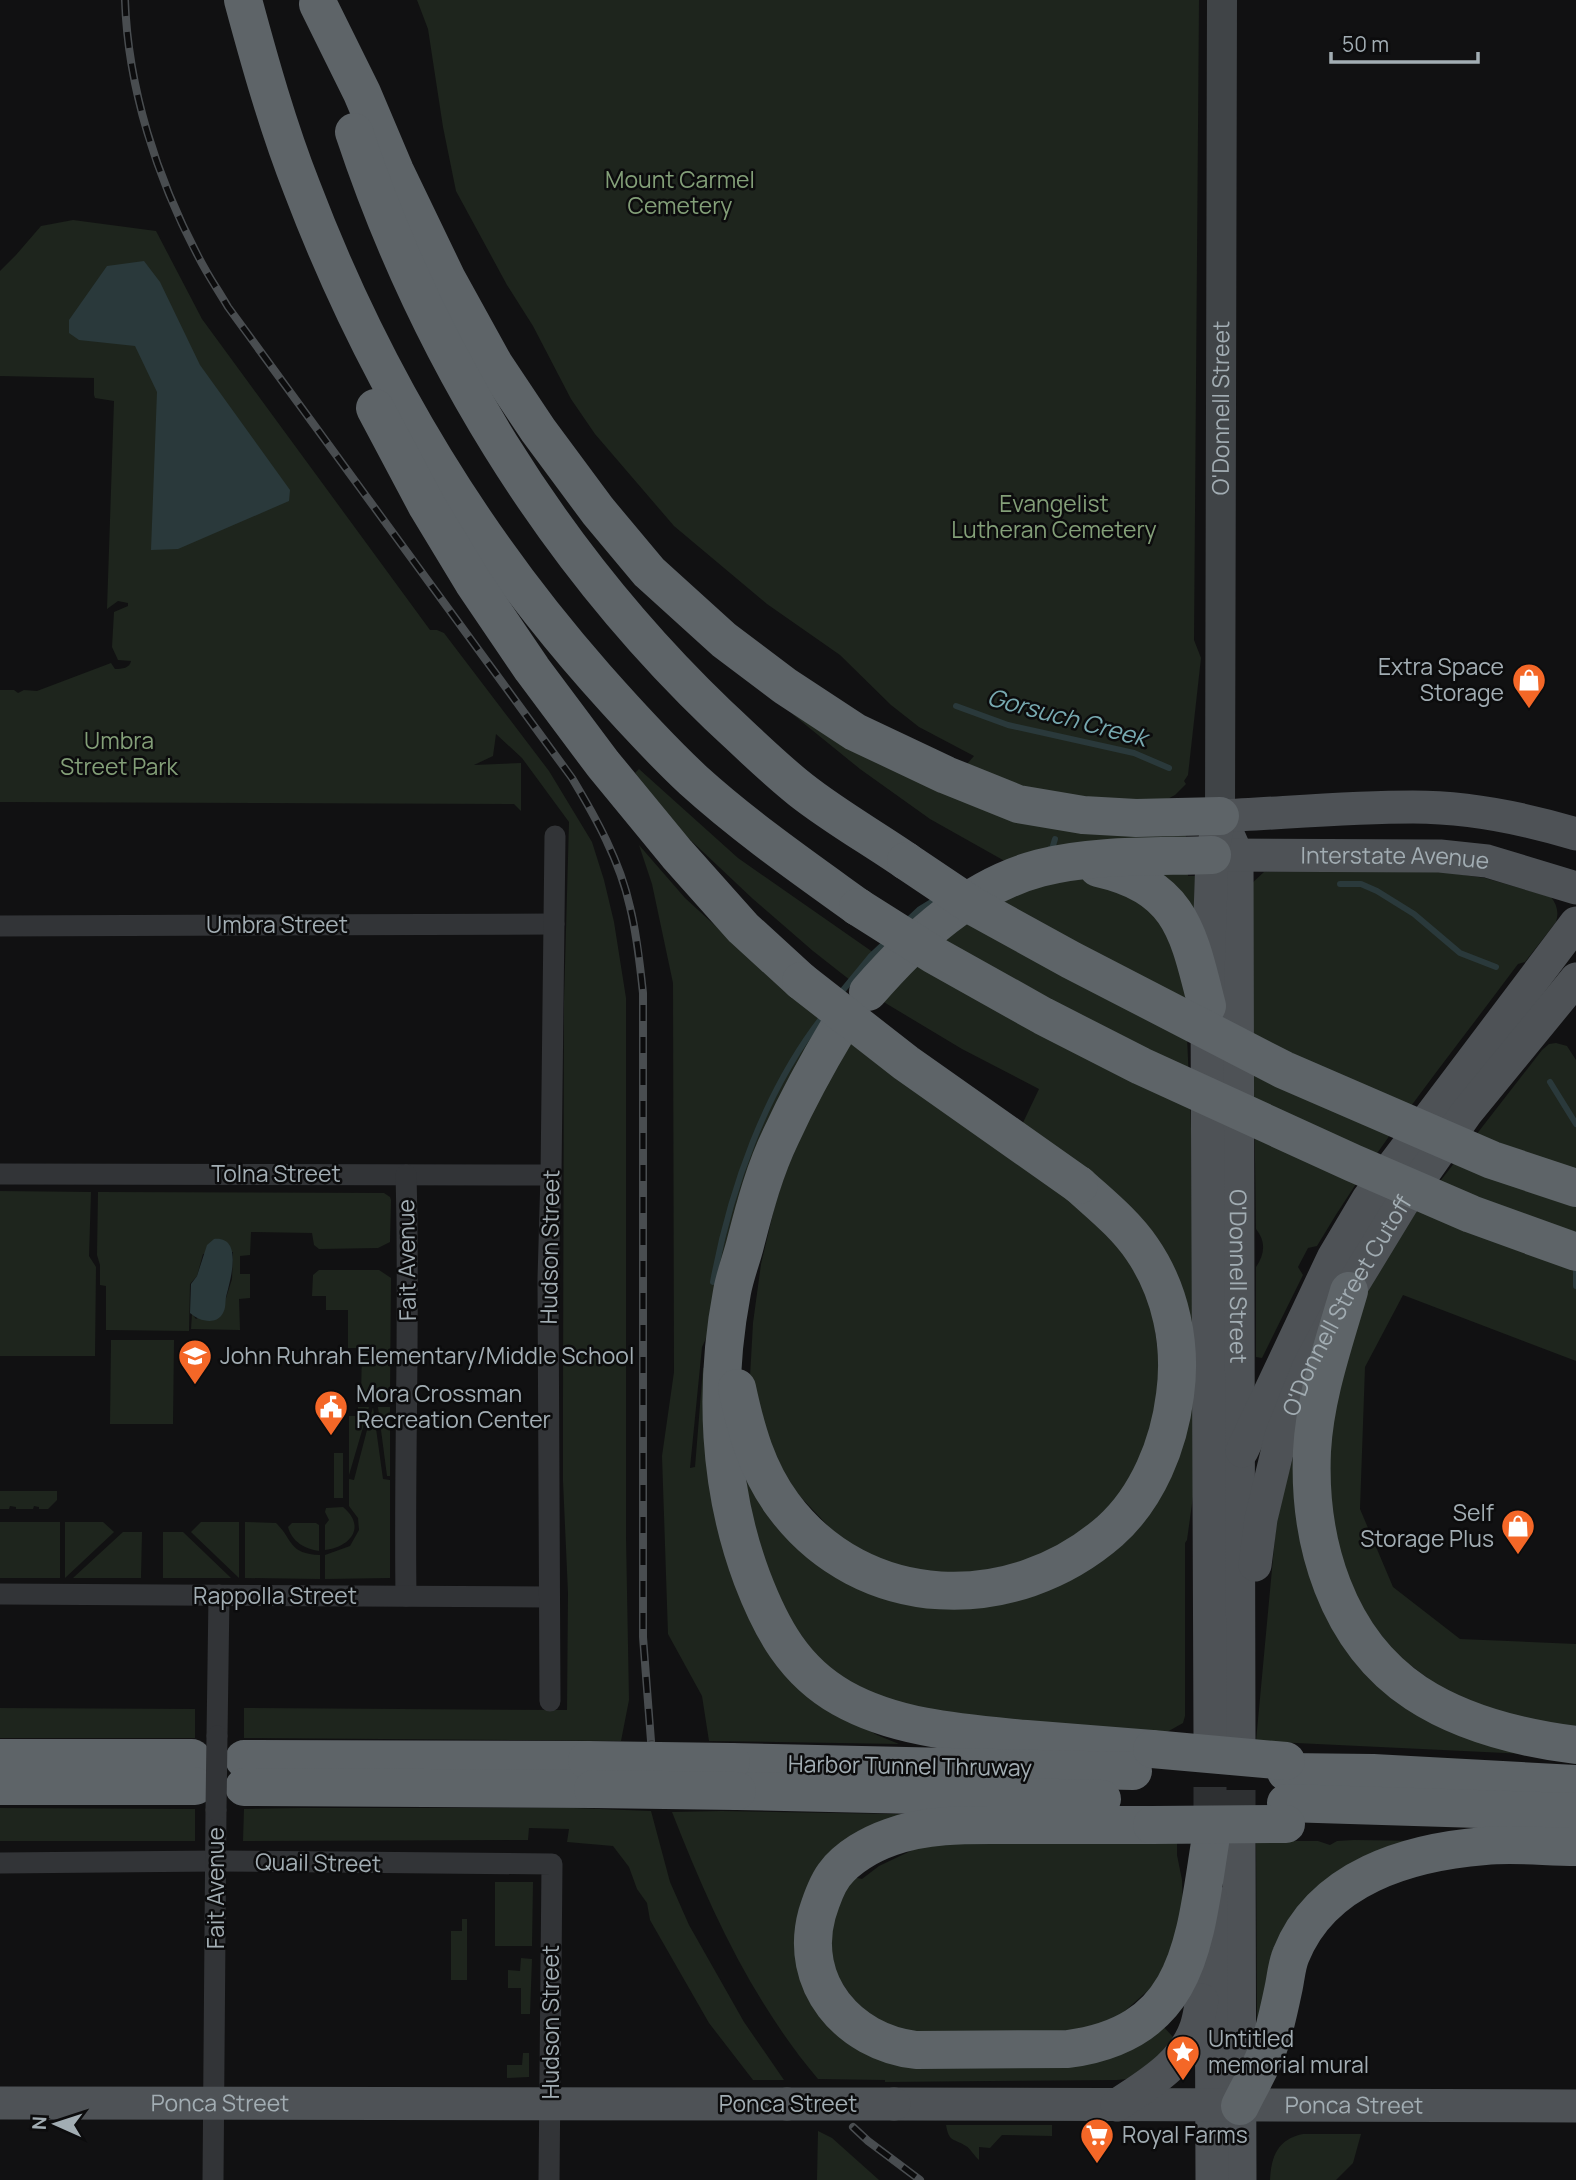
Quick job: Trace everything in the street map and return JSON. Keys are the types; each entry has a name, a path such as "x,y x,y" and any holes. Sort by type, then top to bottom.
{"highway":[{"path":"243,0 264,79 302,188 349,301 413,424 504,565 565,642 639,727 684,771 759,836 858,907 934,955 1043,1016 1141,1066 1353,1163 1471,1214 1576,1252"},
{"path":"317,2 362,93 395,172 441,267 494,363 538,430 624,542 649,572 724,640 785,686 855,732 946,775 1018,804 1083,815 1136,818 1220,816"},
{"path":"317,2 342,97 370,182 418,293 456,370 512,464 612,602 683,682 738,734 801,790 973,906 1071,960 1284,1070 1492,1160 1576,1188"},
{"path":"264,79 271,176 345,350 427,506 473,582 532,669 603,764 677,854 743,928 801,981 906,1063 1079,1185 1118,1221 1142,1250 1171,1312 1177,1346 1178,1380 1163,1450 1148,1481 1132,1506 1112,1529 1084,1551 1031,1579 1002,1587 945,1592 915,1588 868,1573 843,1560 816,1541 790,1514 761,1469 746,1431 736,1383 740,1264"},
{"path":"868,992 952,910 1009,879 1041,868 1072,862 1224,855"},
{"path":"1072,862 1138,880 1163,898 1181,922 1188,938 1207,1006"},
{"path":"838,1029 779,1138 756,1203 732,1290 723,1363 721,1413 724,1461 743,1554 779,1639 805,1670 839,1697 865,1710 926,1727 987,1735 1152,1786 1286,1790 1373,1773 1576,1784"},
{"path":"1349,1291 1322,1384 1312,1448 1312,1499 1321,1556 1337,1597 1368,1650 1415,1693 1467,1719 1517,1735 1576,1745"},
{"name":"Harbor Tunnel Thruway","path":"0,1758 218,1773"},
{"name":"Harbor Tunnel Thruway","path":"0,1786 218,1773 590,1774 1152,1786"},
{"path":"1220,1841 1185,1968 1174,1989 1162,2006 1147,2019 1108,2040 1068,2049 916,2050 897,2047 855,2027 836,2007 821,1983 816,1968 813,1936 815,1920 826,1889 845,1864 860,1852 909,1832 966,1825 1152,1786 1286,1790 1563,1812"},
{"path":"1226,2106 1269,2045 1280,2008 1290,1957 1301,1931 1348,1885 1398,1861 1432,1853 1486,1845 1576,1847"}],"main road":[{"name":"Interstate Avenue","path":"1220,816 1413,807 1497,814 1576,834"},
{"name":"O'Donnell Street","path":"1220,816 1224,855 1237,1461 1238,1685 1224,1738 1209,1523 1207,1006 1224,855"},
{"name":"Interstate Avenue","path":"1224,855 1440,856 1487,862 1576,888"},
{"name":"O'Donnell Street Cutoff","path":"1209,1523 1333,1258 1368,1199 1576,923"},
{"name":"O'Donnell Street Cutoff","path":"1238,1685 1261,1519 1281,1436 1308,1368 1349,1291 1402,1204 1466,1112 1576,979"},
{"path":"1118,2105 1161,2075 1179,2058 1196,2029 1211,1962 1220,1841"},
{"path":"1212,2180 1226,2106 1220,1841"},
{"path":"1211,1962 1226,2106 1240,2180"},
{"name":"Ponca Street","path":"0,2103 1576,2106"}],"street":[{"name":"O'Donnell Street","path":"1220,816 1222,0"},
{"name":"Hudson Street","path":"550,1700 548,1279 555,836"},
{"name":"Umbra Street","path":"0,926 554,924"},
{"name":"Tolna Street","path":"0,1174 551,1175"},
{"name":"Fait Avenue","path":"406,1175 407,1597"},
{"name":"Rappolla Street","path":"0,1594 549,1597"},
{"name":"Fait Avenue","path":"213,2180 219,1595"},
{"name":"Quail Street","path":"0,1863 216,1861 552,1864"},
{"name":"Hudson Street","path":"549,2180 552,1864"}],"green space":[{"name":"Mount Carmel Cemetery","path":"417,0 1199,0 1194,640 1201,658 1188,775 1184,781 1186,784 1175,795 1158,804 1047,797 967,764 974,756 919,727 891,705 840,655 767,604 674,526 595,434 571,399 456,191 428,29"},
{"name":"Umbra Street Park","path":"73,220 156,231 202,319 430,630 444,633 549,771 592,842 614,922 626,998 626,1537 629,1700 621,1741 244,1738 244,1708 567,1710 568,1593 563,1400 564,1001 569,822 522,758 496,734 493,756 474,765 521,763 521,811 514,804 0,802 0,690 14,690 18,693 24,690 37,691 111,663 115,669 125,668 131,661 118,660 112,647 114,612 128,606 128,603 118,601 107,609 114,401 95,398 94,378 0,376 0,271 41,226"},
{"path":"791,713 835,739 1186,835 1185,846 1010,864 930,819 860,769"},
{"path":"639,769 738,858 877,955 855,984 753,899 683,833 635,773"},
{"path":"639,845 685,898 757,964 829,1022 702,1347 690,1468 695,1467 703,1368 706,1368 706,1417 821,1703 877,1735 899,1744 709,1741 702,1696 668,1634 662,1456 674,1372 673,983 652,884"},
{"path":"1422,869 1485,878 1551,897 1557,909 1556,922 1525,962 1518,964 1414,1102 1317,1246 1308,1248 1298,1267 1303,1275 1262,1358 1256,1357 1256,1267 1263,1248 1256,1229 1251,884 1264,872"},
{"path":"1188,871 1188,876 1195,876 1194,925 1147,872"},
{"path":"1085,877 1119,885 1169,926 1185,991 1191,1127 1196,1475 1185,1543 1185,1716 1183,1723 1167,1732 916,1715 813,1664 759,1562 738,1431 743,1447 903,1596 1108,1550 1189,1332 1019,1131 1039,1089 962,1049 877,998 953,927 1046,880"},
{"path":"849,1038 1096,1219 1137,1271 1153,1313 1162,1386 1144,1458 1116,1500 1055,1556 936,1579 851,1550 776,1471 750,1377 753,1323 761,1264 775,1205 795,1145"},
{"path":"1549,1044 1567,1046 1576,1060 1576,1361 1403,1295 1365,1367 1360,1509 1393,1587 1460,1639 1576,1644 1576,1737 1475,1714 1364,1630 1319,1499 1351,1317 1410,1220 1542,1050"},
{"path":"0,1191 91,1192 89,1256 96,1267 95,1356 0,1356"},
{"path":"98,1192 384,1193 391,1200 390,1242 378,1248 319,1249 314,1245 312,1233 251,1232 250,1255 240,1256 240,1274 250,1274 250,1298 239,1299 240,1330 191,1329 192,1314 196,1319 226,1298 232,1279 233,1252 203,1254 197,1276 190,1284 189,1331 106,1330 106,1286 100,1285 97,1255"},
{"path":"319,1270 379,1270 391,1278 390,1398 361,1397 362,1348 348,1348 348,1310 326,1310 326,1296 312,1296 313,1275"},
{"path":"111,1340 174,1340 173,1424 110,1424"},
{"path":"358,1407 369,1407 349,1475 349,1416 358,1416"},
{"path":"373,1407 383,1479 390,1480 390,1578 325,1579 325,1555 350,1546 359,1530 358,1518 349,1506 349,1479 354,1480"},
{"path":"378,1407 390,1407 390,1476 387,1476"},
{"path":"1298,1440 1347,1644 1547,1755 1256,1741 1276,1526"},
{"path":"334,1453 343,1453 343,1498 334,1498"},
{"path":"0,1491 57,1491 57,1500 48,1509 34,1506 33,1509 16,1509 10,1506 9,1509 0,1509"},
{"path":"343,1507 354,1522 352,1535 342,1545 325,1550 325,1525 329,1520 326,1508"},
{"path":"0,1522 60,1522 60,1578 0,1578"},
{"path":"65,1522 103,1522 114,1532 65,1578"},
{"path":"201,1522 239,1522 239,1578 191,1532"},
{"path":"245,1522 276,1523 296,1549 320,1555 320,1579 245,1578"},
{"path":"292,1523 319,1525 319,1551 309,1549 296,1541 288,1527"},
{"path":"123,1532 142,1532 141,1578 73,1578"},
{"path":"163,1532 183,1532 231,1578 163,1578"},
{"path":"0,1708 195,1709 195,1738 0,1738"},
{"path":"0,1808 195,1809 195,1841 0,1841"},
{"path":"574,1808 651,1811 670,1882 689,1925 744,2022 784,2080 753,2080 709,2023 650,1920 647,1903 637,1889 629,1867 613,1846 567,1842 569,1829 529,1828 528,1840 243,1841 244,1809"},
{"path":"672,1812 1011,1816 922,1819 808,1917 872,2048 1162,2025 1173,2037 1159,2057 1127,2079 885,2082 818,2079 773,2018 734,1952 701,1883"},
{"path":"1177,1841 1183,1910 1164,1976 1105,2029 919,2037 866,2018 833,1970 830,1924 853,1877 862,1879 879,1866 921,1846 952,1842"},
{"path":"1256,1841 1318,1841 1330,1845 1337,1841 1424,1841 1361,1862 1257,2022"},
{"path":"495,1882 533,1882 532,1946 495,1946"},
{"path":"462,1919 467,1919 467,1980 451,1980 451,1931 462,1931"},
{"path":"521,1958 532,1959 530,2014 521,2014 521,1988 508,1988 508,1970 520,1971"},
{"path":"523,2053 529,2053 529,2077 507,2078 507,2065 522,2065"},
{"path":"946,2125 1052,2125 1052,2136 1002,2135 990,2148 979,2147 979,2160 968,2147 950,2137"},
{"path":"818,2131 832,2138 879,2180 817,2180"},
{"path":"1303,2134 1361,2134 1353,2163 1336,2180 1270,2180 1274,2156 1282,2144"}],"shaded area":[{"path":"144,261 160,282 200,365 290,490 289,501 178,549 151,550 157,392 135,346 79,340 69,333 69,320 107,266"},
{"path":"214,1239 223,1240 229,1245 233,1261 224,1311 216,1320 207,1321 190,1313 191,1284 197,1276 207,1245"}],"waterway":[{"name":"Gorsuch Creek","path":"956,706 1008,725 1134,753 1169,768"},
{"path":"1050,849 1055,839"},
{"name":"Gorsuch Creek","path":"1340,884 1361,884 1377,891 1414,914 1460,953 1496,967"},
{"path":"905,923 920,909 938,898"},
{"path":"839,995 887,941"},
{"path":"713,1282 729,1212 767,1108 784,1075 824,1015"},
{"name":"Gorsuch Creek","path":"1550,1082 1576,1124"},
{"name":"Gorsuch Creek","path":"1576,1264 1576,1286"}],"tunnel":[{"path":"1210,1737 1210,1840"},
{"path":"1239,1740 1239,1841"}],"railway":[{"path":"125,0 132,67 147,132 170,196 205,269 228,307 572,778 606,840 626,890 643,993 643,1637 651,1741"},
{"path":"853,2127 920,2180"}],"place":[{"name":"Extra Space Storage","path":"1529,710"},
{"name":"John Ruhrah Elementary/Middle School","path":"195,1386"},
{"name":"Mora Crossman Recreation Center","path":"331,1437"},
{"name":"Self Storage Plus","path":"1518,1556"},
{"name":"Untitled memorial mural","path":"1183,2082"},
{"name":"Royal Farms","path":"1097,2165"}],"park label":[{"name":"Evangelist Lutheran Cemetery","path":"1054,517"}]}
